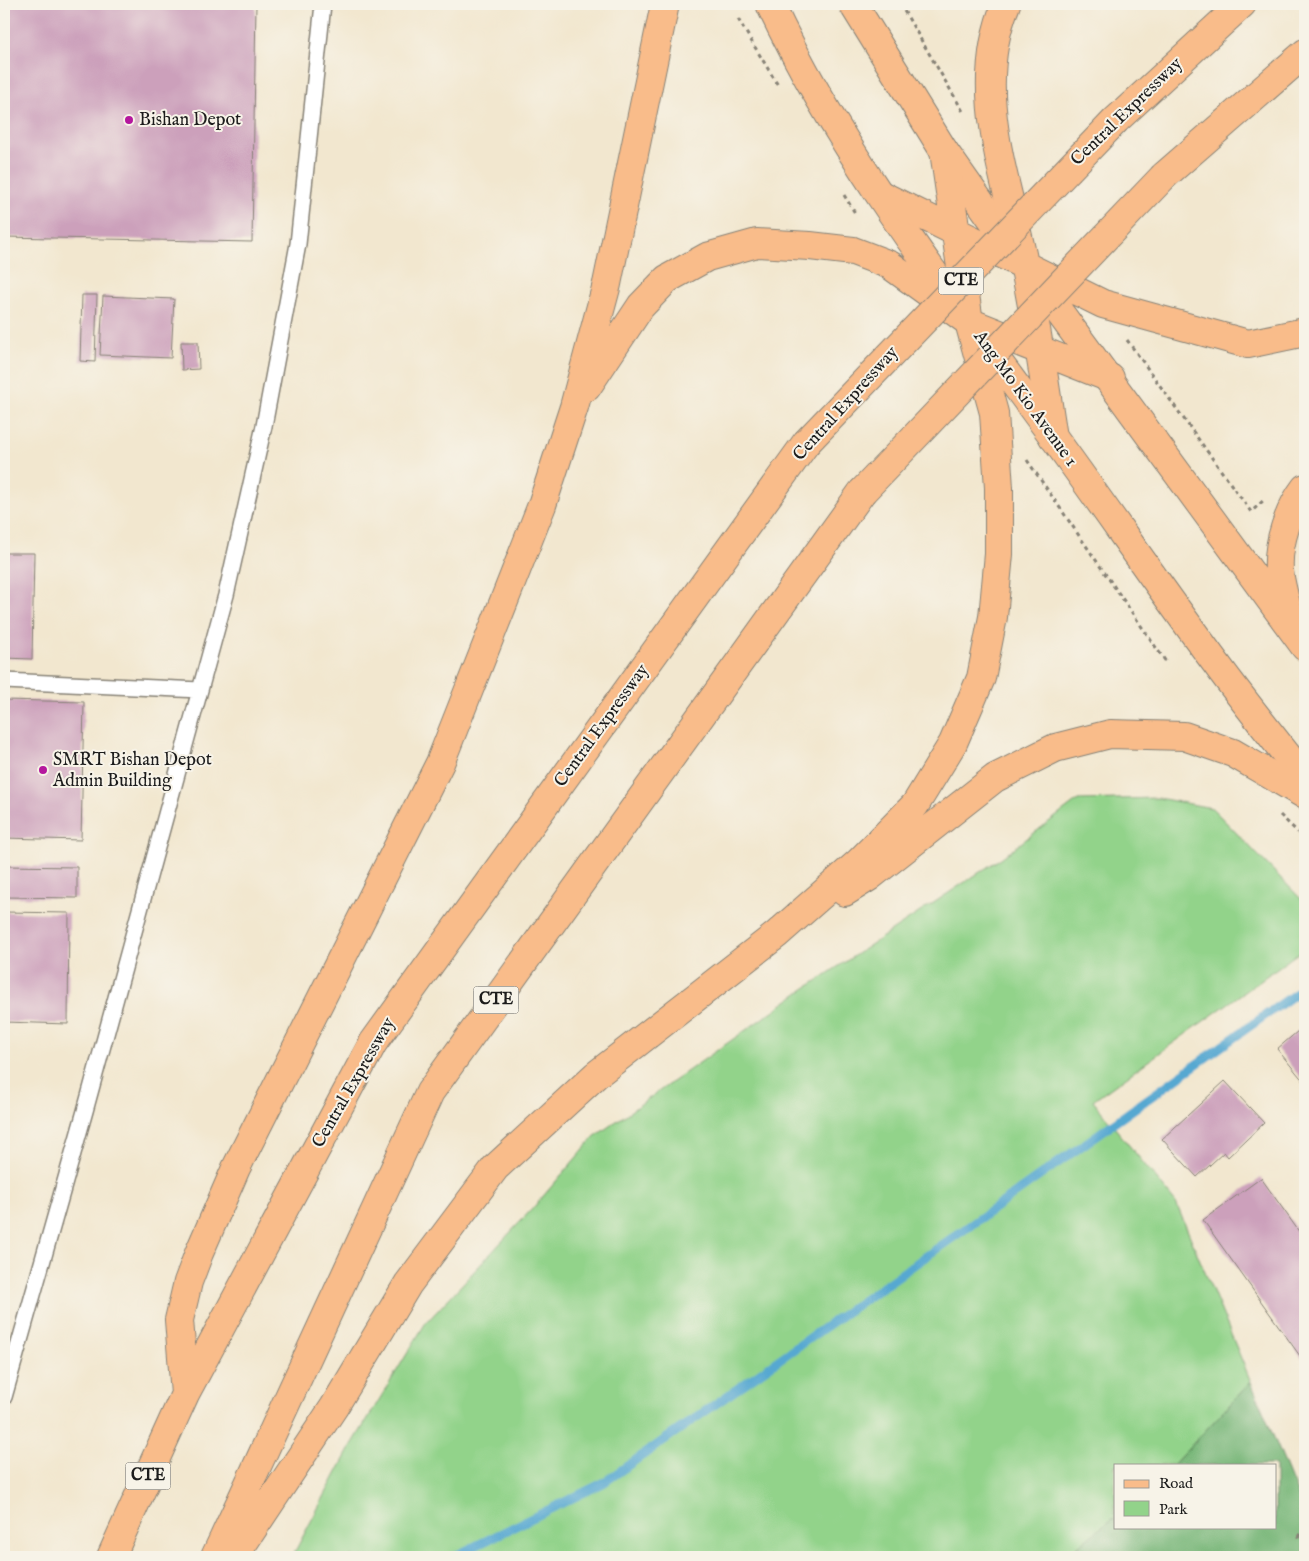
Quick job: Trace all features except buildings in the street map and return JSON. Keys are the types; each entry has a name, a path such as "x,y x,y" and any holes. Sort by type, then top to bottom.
{"main road":[{"path":"185,1394 179,1320 188,1282 199,1253 236,1168 440,763 542,505 574,407 607,284 664,4"},
{"name":"Ang Mo Kio Avenue 1","path":"770,4 801,68 833,124 881,195 969,322 1216,664 1305,778"},
{"path":"853,4 944,151 1024,264 1110,378 1299,637"},
{"path":"1006,4 993,49 990,101 1000,166 1024,264 1053,436"},
{"name":"Central Expressway","path":"111,1557 185,1394 373,1043 806,442 1116,120 1242,4"},
{"name":"CTE","path":"215,1557 430,1092 862,492 1164,176 1305,53"},
{"path":"234,1557 334,1407 408,1284 495,1168 596,1075 776,936 859,862 915,805 953,743 981,678 993,617 998,563 998,488 994,413 969,322 944,151"},
{"path":"881,195 1102,304 1248,344 1305,332"},
{"path":"574,407 641,306 667,279 707,257 757,243 810,246 853,252 890,265 969,322 1110,378"},
{"path":"1299,637 1279,570 1283,535 1296,500 1305,488"},
{"path":"776,936 870,877 995,778 1055,748 1110,734 1184,736 1233,753 1305,795"}],"lane":[{"path":"4,1397 226,595 264,426 298,244 323,4"},
{"path":"4,681 200,690"}],"path":[{"path":"900,4 968,122"},
{"path":"1127,339 1251,512 1270,494"},
{"path":"1023,455 1166,662"},
{"path":"1305,1527 1299,1537 1305,1542"}],"green space":[{"path":"1158,798 1212,808 1305,903 1305,948 1093,1101 1176,1203 1251,1382 1174,1464 1114,1464 1114,1518 1064,1557 292,1557 350,1448 425,1324 533,1208 594,1137 797,994 1001,858 1078,800"},
{"path":"1251,1382 1305,1512 1305,1557 1064,1557 1114,1518 1114,1528 1276,1528 1276,1464 1174,1464"}],"waterway":[{"path":"453,1557 603,1483 975,1222 1305,987"}],"place":[{"name":"Bishan Depot","path":"129,120"},
{"name":"SMRT Bishan Depot Admin Building","path":"43,770"}]}
